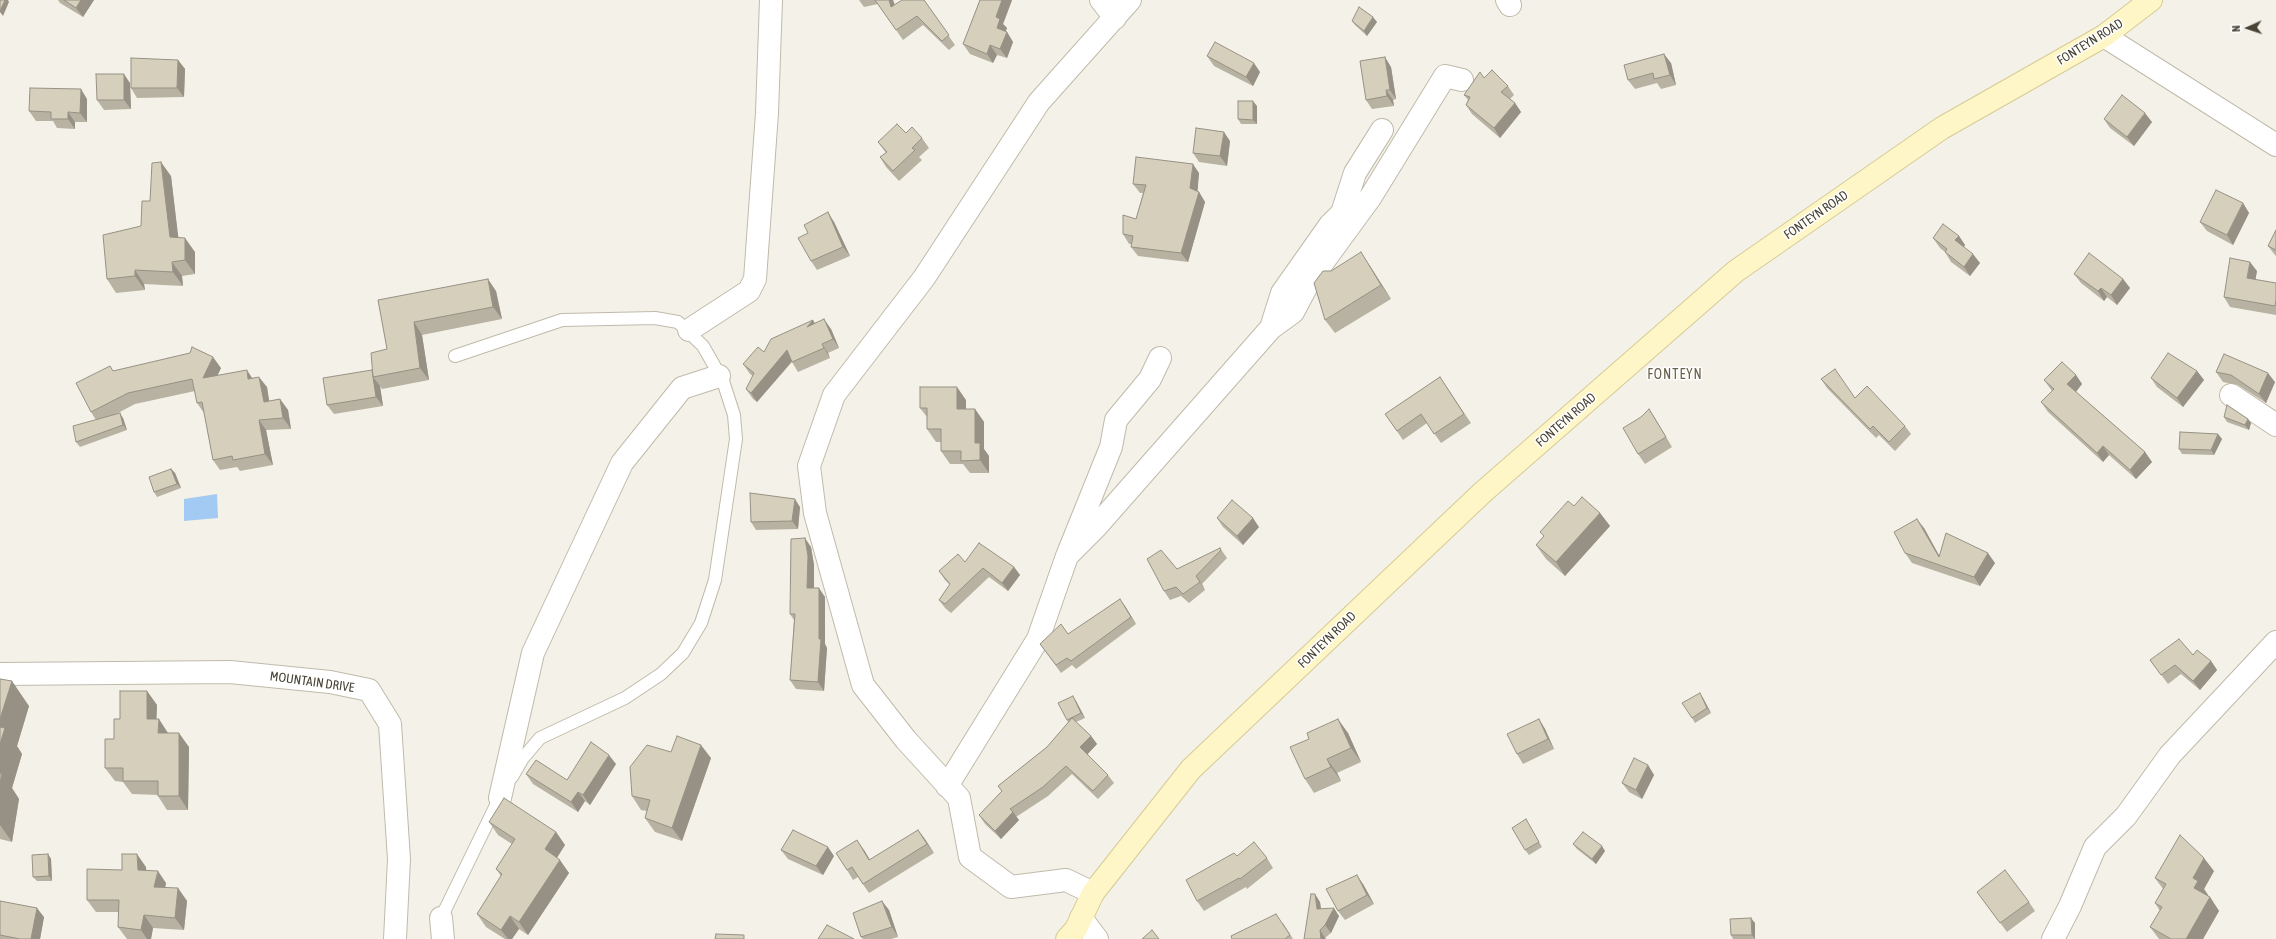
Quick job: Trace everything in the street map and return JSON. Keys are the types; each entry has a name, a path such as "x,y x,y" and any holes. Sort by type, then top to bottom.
{"street":[{"path":"689,330 749,291 755,279 767,113 771,0"},
{"path":"1101,0 1116,18"},
{"path":"1093,893 1066,880 1011,887 970,857 959,798 906,740 863,685 815,513 809,466 834,395 924,278 1039,102 1116,18 1130,0"},
{"name":"FONTEYN ROAD","path":"1068,939 1081,918 1093,893 1191,769 1483,492 1736,271 1942,128 2104,36 2151,0"},
{"path":"2104,36 2276,145"},
{"path":"1067,556 1095,528 1271,328 1293,312 1310,280 1370,198 1445,76 1462,80"},
{"path":"1271,328 1282,292 1325,231 1342,213 1355,173 1382,130"},
{"path":"947,786 1038,639 1067,556 1111,447 1116,420 1150,379 1160,358"},
{"path":"500,798 533,653 622,463 682,388 719,376"},
{"path":"2231,395 2276,425"},
{"path":"2053,939 2070,906 2096,847 2126,816 2170,756 2276,642"},
{"name":"MOUNTAIN DRIVE","path":"0,674 230,672 330,682 369,690 390,724 399,859 395,939"},
{"path":"1081,918 1097,939"}],"lane":[{"path":"442,929 500,798 522,758 540,738 625,698 661,674 683,654 701,623 715,580 736,439 734,415 719,376 703,346 689,330 678,322 655,318 562,320 455,356"}],"water":[{"path":"217,494 218,518 184,521 184,499"}],"building":[{"path":"0,0 5,0 0,11"},
{"path":"64,0 81,0 76,8"},
{"path":"875,0 889,0 891,7 902,0 924,0 949,35 942,41 917,16 896,30"},
{"path":"980,0 1002,0 996,17 1000,19 997,28 1007,32 1000,49 990,45 987,54 963,44"},
{"path":"1359,7 1373,17 1364,31 1352,21"},
{"path":"1215,42 1254,63 1246,77 1207,56"},
{"path":"1664,54 1670,75 1654,79 1653,73 1628,80 1624,65"},
{"path":"1385,57 1390,90 1386,90 1387,96 1366,100 1360,61"},
{"path":"131,58 178,60 177,88 131,88"},
{"path":"1492,70 1508,86 1501,92 1515,103 1494,128 1466,105 1470,97 1464,95 1480,72 1484,78"},
{"path":"96,74 124,74 124,100 97,100"},
{"path":"30,88 81,89 80,113 68,112 68,119 51,119 51,112 29,111"},
{"path":"2122,95 2145,113 2127,137 2104,119"},
{"path":"1238,101 1253,101 1253,120 1238,119"},
{"path":"897,124 906,133 912,127 922,138 912,148 915,150 893,171 880,157 887,152 878,142"},
{"path":"1196,128 1224,132 1220,156 1193,153"},
{"path":"1136,157 1193,164 1190,188 1199,192 1181,253 1131,247 1133,236 1123,234 1123,215 1136,219 1146,185 1133,184"},
{"path":"161,162 170,237 185,238 185,260 172,262 173,272 135,270 135,276 107,279 103,235 141,226 142,201 150,201 152,163"},
{"path":"2216,190 2243,203 2227,235 2200,222"},
{"path":"828,212 843,247 811,261 798,238 808,233 804,225"},
{"path":"1943,224 1959,236 1955,240 1973,254 1964,267 1945,252 1947,249 1933,238"},
{"path":"2276,230 2276,250 2268,246"},
{"path":"1361,252 1381,285 1325,320 1314,283 1323,271 1331,271"},
{"path":"2089,253 2123,279 2111,295 2101,288 2098,291 2074,274"},
{"path":"2230,258 2250,262 2247,278 2276,283 2275,306 2224,297"},
{"path":"488,279 493,307 414,322 420,368 373,377 371,353 387,349 378,300"},
{"path":"824,319 833,339 822,344 824,348 792,362 787,350 751,393 746,389 754,373 743,364 758,347 764,352 771,339 813,320 807,327"},
{"path":"192,347 213,357 203,378 247,370 248,379 259,377 264,402 280,399 283,418 259,420 265,454 233,460 232,456 213,460 202,402 197,403 192,379 128,393 91,412 76,383 110,366 113,371 190,353"},
{"path":"2168,353 2197,371 2177,398 2151,378"},
{"path":"2224,354 2268,373 2259,394 2231,375 2216,372"},
{"path":"2062,362 2076,375 2067,384 2145,452 2130,470 2103,446 2097,453 2041,402 2054,389 2044,380"},
{"path":"1835,369 1855,398 1867,386 1905,426 1889,442 1873,426 1870,429 1821,379"},
{"path":"372,370 376,397 327,405 323,378"},
{"path":"1440,377 1464,414 1434,434 1421,414 1397,431 1385,414"},
{"path":"920,387 957,387 957,409 975,409 975,443 980,443 980,460 961,461 961,451 941,451 941,429 927,429 927,408 920,408"},
{"path":"2227,405 2248,419 2245,425 2224,417"},
{"path":"1649,409 1666,437 1638,454 1623,428 1641,417"},
{"path":"120,413 123,425 76,442 73,426"},
{"path":"2180,432 2218,434 2211,450 2179,449"},
{"path":"171,469 177,484 154,492 149,477"},
{"path":"750,493 795,499 792,521 751,522"},
{"path":"1582,497 1600,513 1556,562 1536,545 1544,536 1540,532 1568,501 1574,506"},
{"path":"1232,500 1253,518 1237,536 1217,518"},
{"path":"1917,519 1939,557 1946,533 1988,553 1974,577 1905,553 1894,532"},
{"path":"805,538 808,556 807,588 819,588 819,639 821,639 818,682 790,680 795,614 790,614 791,539"},
{"path":"979,543 1014,567 1002,583 983,568 945,604 939,600 950,584 939,571 958,554 965,562"},
{"path":"1220,548 1221,550 1196,576 1200,582 1183,594 1176,587 1164,591 1147,559 1161,550 1177,569"},
{"path":"1120,599 1131,617 1071,661 1067,658 1056,665 1040,644 1061,624 1068,634"},
{"path":"2179,639 2193,655 2197,650 2211,661 2193,681 2175,665 2161,675 2150,660"},
{"path":"0,679 12,681 0,719"},
{"path":"120,691 147,691 147,719 159,719 158,733 179,733 179,796 158,796 158,781 123,781 123,768 105,768 105,739 114,739 114,719 120,719"},
{"path":"1700,693 1707,708 1692,718 1682,703"},
{"path":"1073,696 1081,713 1067,720 1058,703"},
{"path":"1072,718 1091,736 1080,747 1108,775 1093,791 1066,766 1043,787 1010,809 1013,812 995,831 979,815 1002,791 998,786 1047,747"},
{"path":"1338,719 1351,748 1327,759 1331,767 1305,779 1290,747 1309,739 1307,733"},
{"path":"1539,719 1548,739 1517,754 1507,734"},
{"path":"0,727 5,728 0,744"},
{"path":"677,736 701,745 672,828 645,818 650,800 632,796 630,767 647,745 671,752"},
{"path":"591,742 609,755 583,795 578,792 571,802 526,774 536,760 567,780"},
{"path":"1634,758 1648,765 1636,790 1622,783"},
{"path":"504,798 556,832 545,849 560,860 519,922 510,916 501,930 477,914 502,874 496,869 515,839 489,822"},
{"path":"1526,819 1539,842 1525,850 1512,828"},
{"path":"793,830 828,847 816,866 781,850"},
{"path":"918,830 927,844 863,884 852,867 847,870 836,853 857,840 869,860"},
{"path":"1583,832 1602,846 1592,859 1573,844"},
{"path":"2180,835 2204,858 2193,878 2198,881 2194,888 2210,897 2186,939 2171,939 2150,927 2162,907 2155,903 2166,884 2155,878"},
{"path":"1254,842 1267,858 1240,879 1239,878 1197,901 1186,880 1234,853 1237,856"},
{"path":"48,854 49,876 33,877 32,855"},
{"path":"122,854 137,854 138,870 158,871 154,887 178,888 175,918 144,915 141,930 118,927 119,900 87,900 87,869 122,870"},
{"path":"2005,870 2029,902 2000,923 1977,892"},
{"path":"1357,875 1367,895 1338,911 1326,889"},
{"path":"1311,894 1315,894 1317,909 1334,908 1325,925 1320,930 1321,939 1304,939"},
{"path":"0,901 37,908 31,939 20,939 0,935"},
{"path":"882,901 892,927 861,937 853,913"},
{"path":"1276,914 1290,935 1285,939 1232,939 1231,936"},
{"path":"1751,918 1752,935 1731,935 1730,919"},
{"path":"827,925 854,939 818,939"},
{"path":"1152,930 1159,939 1142,939"},
{"path":"716,934 744,935 744,939 715,939"}],"district":[{"name":"FONTEYN","path":"1675,375"}]}
